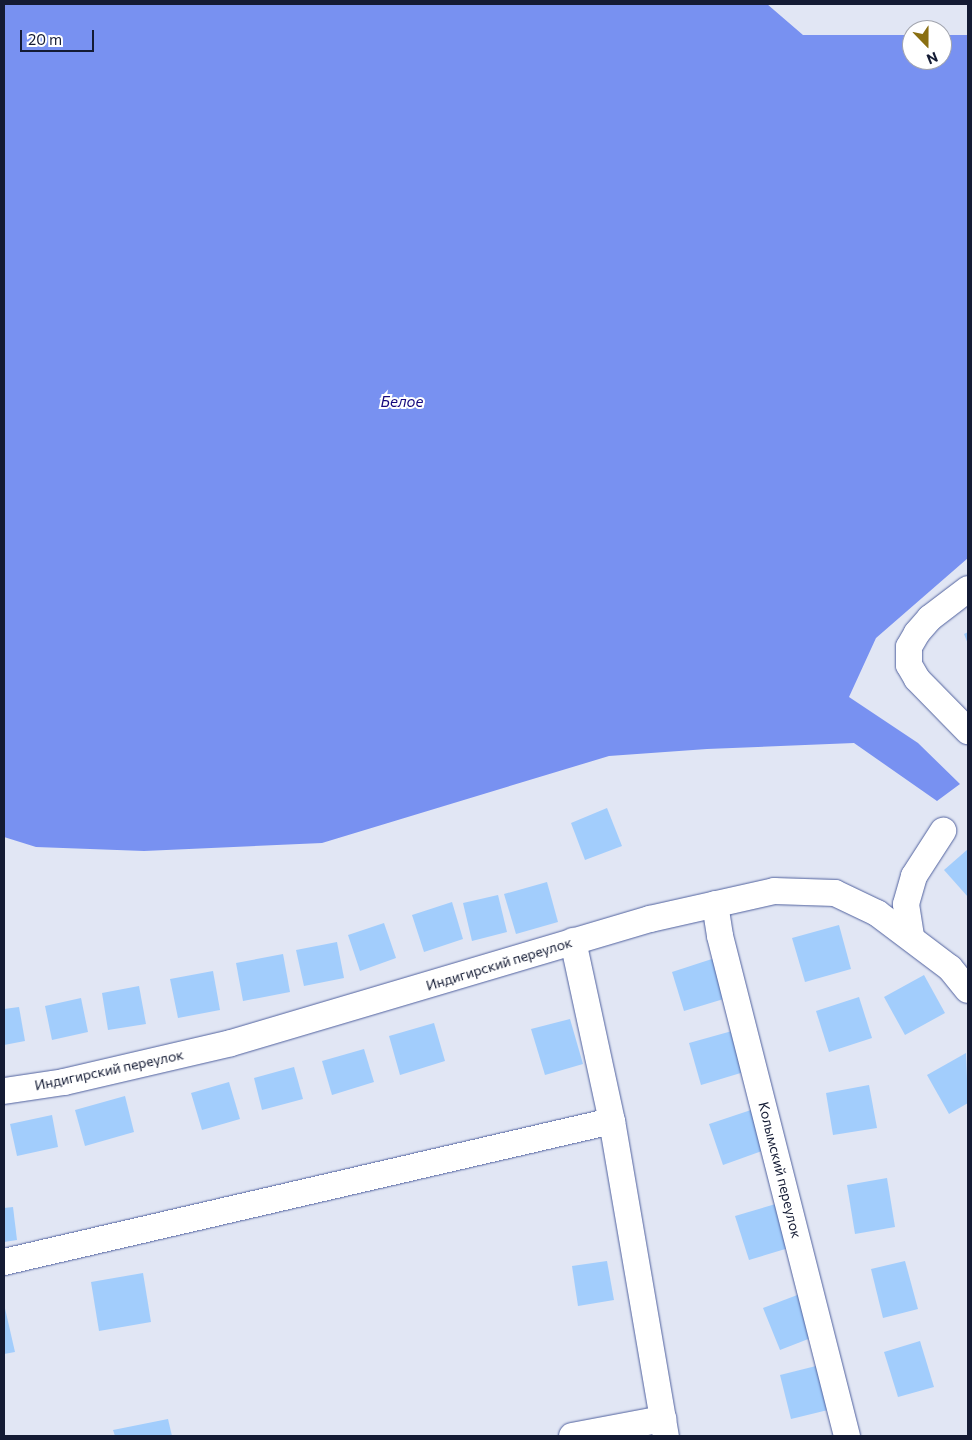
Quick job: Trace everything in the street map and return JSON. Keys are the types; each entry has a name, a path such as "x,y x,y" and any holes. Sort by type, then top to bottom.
{"street":[{"path":"968,589 930,618 917,633 909,647 909,665 917,679 968,731"},
{"path":"911,936 906,904 914,876 942,831"},
{"name":"Индигирский переулок","path":"4,1091 64,1082 231,1043 650,918 774,891 835,893 877,913 911,936 950,968 968,990"},
{"name":"Колымский переулок","path":"715,904 720,936 847,1436"},
{"path":"572,1436 664,1428 612,1121 573,941"},
{"path":"4,1262 612,1121"}],"water":[{"name":"Белое","path":"4,4 767,4 803,35 902,35 902,70 952,70 952,35 968,35 968,558 876,638 849,697 918,743 960,784 937,801 854,743 707,749 609,756 322,843 144,851 36,847 4,837"}],"building":[{"path":"968,632 968,644 964,634"},
{"path":"607,808 622,846 585,860 571,823"},
{"path":"968,849 968,897 944,870"},
{"path":"547,882 558,922 516,934 504,894"},
{"path":"498,895 507,932 472,941 463,903"},
{"path":"452,902 463,939 424,952 412,915"},
{"path":"384,923 396,958 360,971 348,935"},
{"path":"839,925 851,969 805,982 792,938"},
{"path":"337,942 344,978 304,986 296,950"},
{"path":"283,954 290,992 243,1001 236,963"},
{"path":"715,958 727,998 684,1011 672,972"},
{"path":"213,971 220,1010 178,1018 170,979"},
{"path":"924,975 945,1013 905,1035 884,997"},
{"path":"139,986 146,1024 108,1030 102,993"},
{"path":"859,997 872,1038 829,1052 816,1011"},
{"path":"81,998 88,1032 52,1040 45,1006"},
{"path":"19,1007 25,1041 4,1045 4,1009"},
{"path":"570,1019 583,1064 545,1075 531,1029"},
{"path":"434,1023 445,1061 400,1075 389,1036"},
{"path":"732,1031 744,1072 701,1085 689,1043"},
{"path":"364,1049 374,1082 332,1095 322,1061"},
{"path":"966,1053 968,1103 949,1114 927,1075"},
{"path":"294,1067 303,1099 262,1110 254,1078"},
{"path":"229,1082 240,1119 202,1130 191,1093"},
{"path":"869,1085 877,1128 833,1135 826,1093"},
{"path":"125,1096 134,1132 85,1146 75,1110"},
{"path":"751,1110 765,1150 723,1165 709,1124"},
{"path":"52,1115 58,1147 17,1156 10,1124"},
{"path":"887,1178 895,1227 855,1234 847,1185"},
{"path":"779,1203 792,1247 749,1260 735,1216"},
{"path":"13,1207 17,1240 4,1242 4,1208"},
{"path":"607,1261 614,1300 578,1306 572,1266"},
{"path":"905,1261 918,1309 883,1318 871,1269"},
{"path":"143,1273 151,1322 99,1331 91,1282"},
{"path":"800,1294 816,1336 780,1350 763,1308"},
{"path":"4,1304 15,1352 4,1354"},
{"path":"920,1341 934,1387 898,1397 884,1352"},
{"path":"820,1365 832,1409 791,1419 780,1375"},
{"path":"168,1419 172,1436 115,1436 113,1430"}]}
